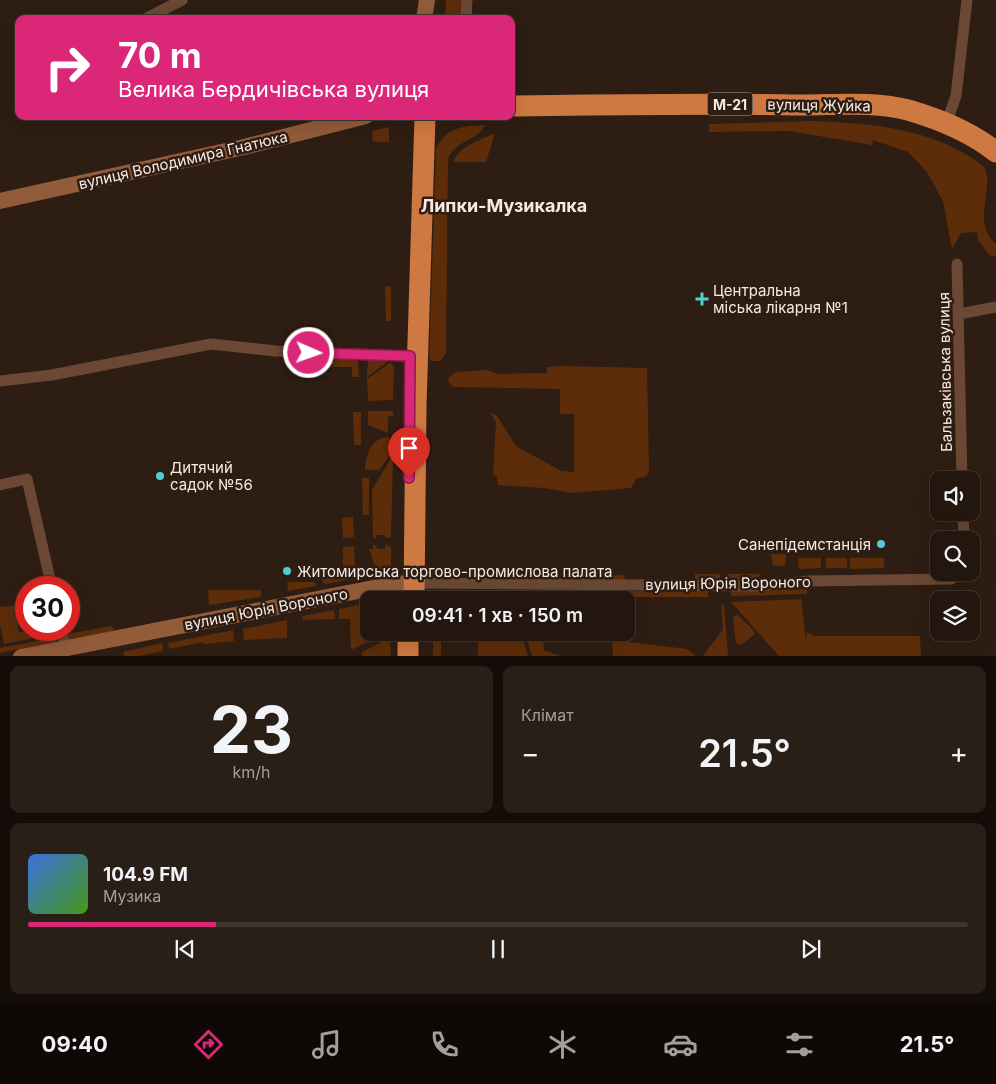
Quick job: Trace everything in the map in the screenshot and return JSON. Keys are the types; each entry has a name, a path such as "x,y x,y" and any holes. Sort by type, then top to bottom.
{"highway":[{"name":"вулиця Жуйка","path":"515,106 780,104 880,106 907,110 946,124 985,144 996,152"},
{"path":"411,591 410,356 416,120"},
{"path":"411,591 425,120"},
{"path":"408,641 408,656"},
{"path":"414,641 414,656"}],"main road":[{"path":"425,15 427,0"},
{"path":"432,15 434,0"},
{"name":"вулиця Володимира Гнатюка","path":"0,201 244,147 350,120"},
{"name":"вулиця Юрія Вороного","path":"21,656 394,584 409,591"}],"street":[{"path":"153,15 182,0"},
{"path":"466,15 467,0"},
{"path":"946,124 956,96 967,0"},
{"name":"Бальзаківська вулиця","path":"957,264 962,471"},
{"path":"959,314 996,307"},
{"path":"1,377 52,376 211,344 276,351 410,356"},
{"path":"0,485 27,478 49,576"},
{"name":"вулиця Юрія Вороного","path":"468,591 756,586 809,581 930,580"},
{"path":"64,641 65,648"}],"shaded area":[{"path":"446,0 465,0 464,15 445,15"},
{"path":"812,121 872,125 912,132 949,146 977,161 985,169 987,176 984,220 989,236 996,244 996,256 991,257 978,240 977,232 961,233 952,249 943,201 927,172 908,152 873,140 872,145 789,131 709,132 709,124"},
{"path":"485,125 478,134 455,148 448,159 446,352 441,361 432,361 429,358 436,149 444,136 456,129"},
{"path":"389,127 389,142 373,142 372,131"},
{"path":"495,133 486,162 454,162 456,157 465,148"},
{"path":"385,286 391,287 391,321 386,321"},
{"path":"354,358 358,362 359,377 352,377 352,367 332,367 334,359"},
{"path":"388,359 387,362 367,377 368,360"},
{"path":"390,363 394,367 393,400 368,401 367,379"},
{"path":"547,367 647,368 649,472 646,476 636,479 631,488 572,493 544,488 498,485 497,476 493,475 496,422 490,413 497,416 516,446 561,471 574,472 574,414 560,414 560,389 453,387 448,382 449,377 456,372 487,370 497,374 547,373"},
{"path":"368,411 393,411 393,416 388,416 388,433 368,425"},
{"path":"353,412 361,412 361,445 354,445"},
{"path":"389,437 389,444 393,444 393,451 379,470 365,470 368,453 374,443"},
{"path":"393,455 391,537 385,538 385,535 377,535 376,538 373,538 372,490"},
{"path":"362,478 369,478 369,515 363,515"},
{"path":"353,517 354,537 343,538 342,518"},
{"path":"373,545 376,545 377,549 385,549 385,545 391,547 391,565 384,573 380,573 376,569 369,549 373,549"},
{"path":"354,546 355,567 343,567 343,547"},
{"path":"771,554 786,554 785,566 773,566"},
{"path":"798,558 821,558 821,568 799,569"},
{"path":"826,558 847,558 847,568 826,568"},
{"path":"850,558 884,558 884,568 850,569"},
{"path":"343,570 352,570 352,579 323,583 322,577 343,574"},
{"path":"695,574 720,574 720,580 695,580"},
{"path":"728,574 761,574 756,580 728,580"},
{"path":"623,575 626,580 570,579 570,576"},
{"path":"287,582 315,582 316,586 288,591"},
{"path":"807,589 807,594 731,596 731,591"},
{"path":"208,590 261,590 261,597 209,605"},
{"path":"536,590 598,591 535,591"},
{"path":"635,591 708,591 708,597 635,597"},
{"path":"801,599 806,640 807,632 815,636 920,636 921,656 779,656 731,602"},
{"path":"724,604 728,656 703,656 723,629 721,605"},
{"path":"15,605 15,641 19,641 4,644 0,625 0,607"},
{"path":"360,605 360,641 369,641 351,650 350,619 339,619 339,609"},
{"path":"334,610 335,619 302,620 303,616"},
{"path":"738,615 755,632 754,635 741,645 736,643 733,617"},
{"path":"287,620 287,638 244,640 243,629"},
{"path":"112,626 114,631 80,638 80,632"},
{"path":"233,630 234,641 204,644 203,642 169,649 168,643"},
{"path":"36,641 56,641 0,653 0,648"},
{"path":"384,641 390,641 391,656 362,656 362,652"},
{"path":"433,641 441,641 441,656 433,656"},
{"path":"478,641 524,641 528,656 478,656"},
{"path":"527,641 543,641 544,650 560,656 532,656"},
{"path":"612,641 687,649 696,656 613,656"},
{"path":"162,643 163,651 138,656 124,656 123,652"}],"place":[{"name":"Центральна міська лікарня №1","path":"702,299"},
{"name":"Дитячий садок №56","path":"160,476"},
{"name":"Санепідемстанція","path":"881,544"},
{"name":"Житомирська торгово-промислова палата","path":"287,571"}],"district":[{"name":"Липки-Музикалка","path":"504,205"}],"route":[{"path":"309,353 410,356 409,478"}]}
